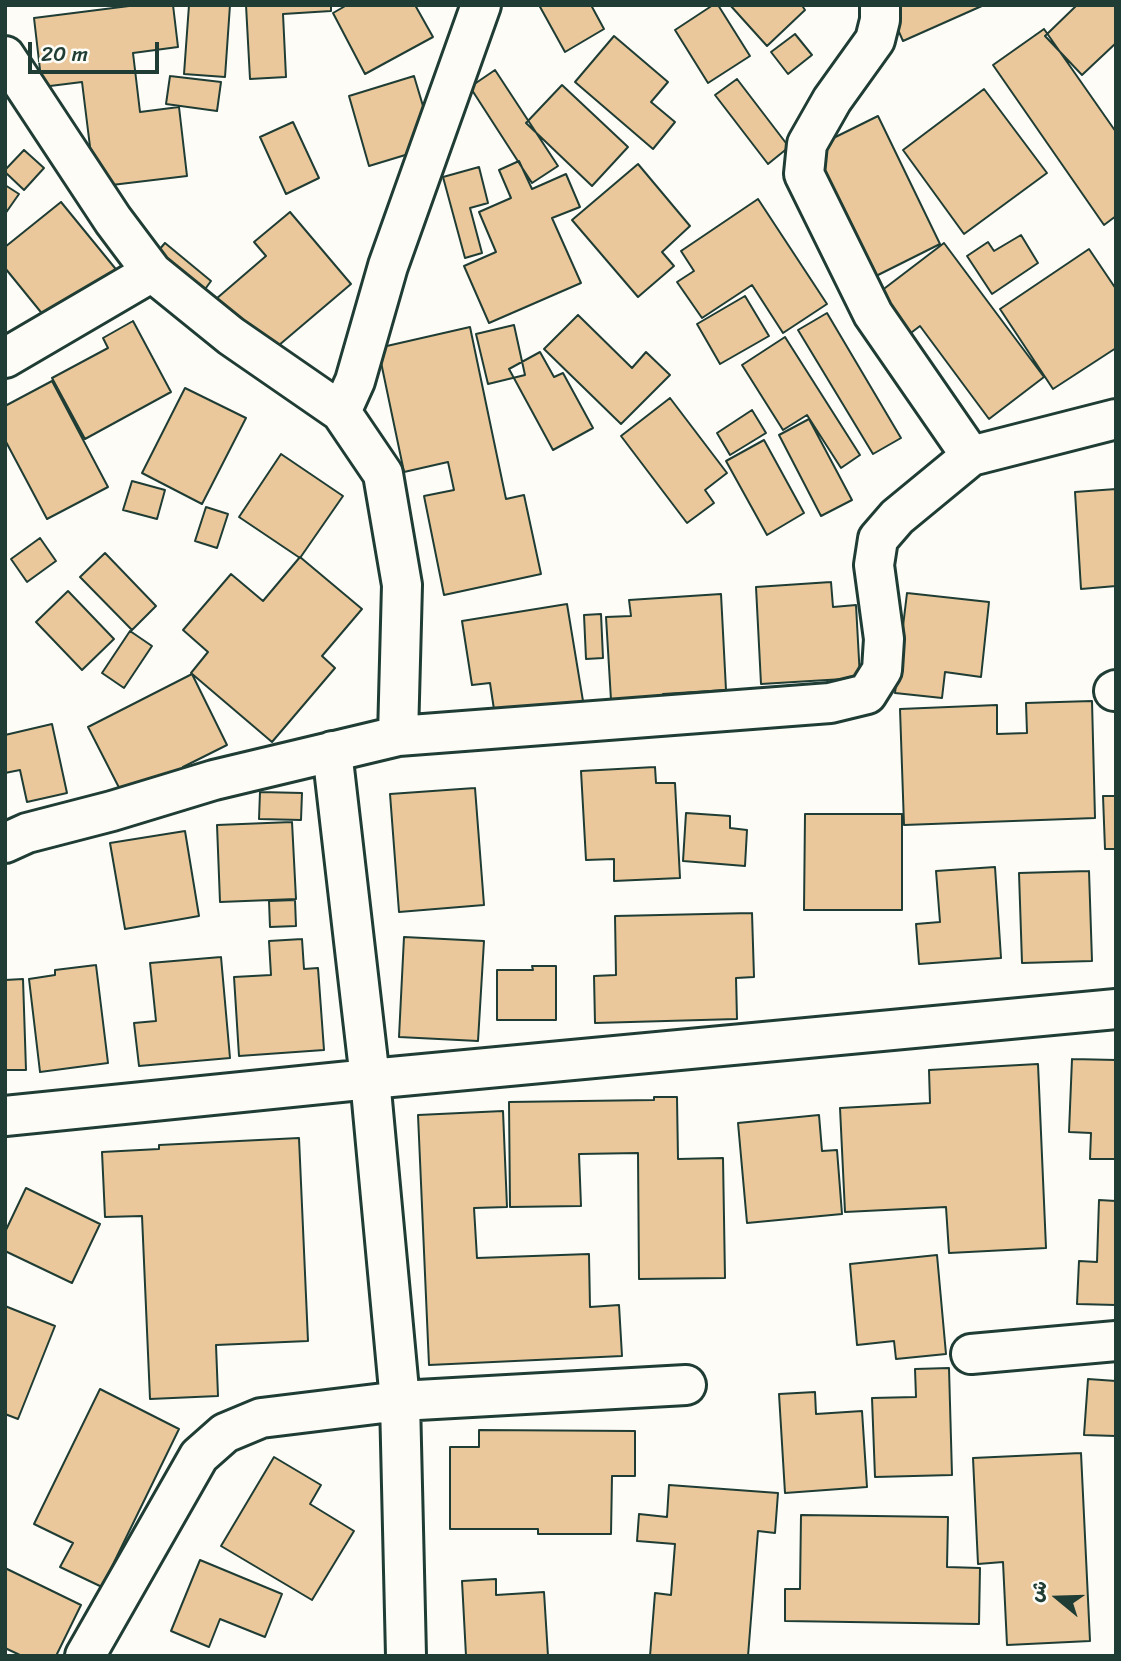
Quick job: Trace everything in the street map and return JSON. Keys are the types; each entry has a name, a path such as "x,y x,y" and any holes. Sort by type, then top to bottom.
{"street":[{"path":"341,412 355,381 388,266 481,5"},
{"path":"880,5 880,20 875,40 832,100 807,144 804,174 873,314 971,456"},
{"path":"5,56 113,220 152,272 232,336 341,412 383,474 402,585 398,736"},
{"path":"5,358 152,272"},
{"path":"5,844 27,833 113,811 214,780 398,736 830,703 867,694 882,670 884,639 874,565 878,539 897,517 971,456 1116,419"},
{"path":"332,751 370,1079 400,1401 406,1656"},
{"path":"5,1116 1116,1009"},
{"path":"971,1354 1116,1341"},
{"path":"85,1656 199,1456 225,1433 261,1418 400,1401 686,1385"}],"building":[{"path":"137,5 173,5 178,47 133,53 140,112 179,107 187,176 95,187 82,82 42,87 34,18"},
{"path":"189,5 230,5 225,77 184,74"},
{"path":"246,5 331,5 331,11 283,14 286,77 250,79"},
{"path":"347,5 415,5 433,37 365,74 333,13"},
{"path":"539,5 591,5 604,29 565,52"},
{"path":"713,5 718,5 750,56 708,83 675,30"},
{"path":"730,5 805,5 805,10 767,46"},
{"path":"887,5 984,5 903,41"},
{"path":"1077,5 1116,5 1116,43 1082,75 1045,36"},
{"path":"1044,29 1116,132 1116,216 1104,225 993,65"},
{"path":"795,34 812,55 788,74 771,52"},
{"path":"614,36 668,82 651,102 675,122 653,149 575,82"},
{"path":"495,70 558,166 532,183 470,87"},
{"path":"170,76 221,82 217,111 166,104"},
{"path":"414,76 435,146 369,166 349,96"},
{"path":"737,79 789,147 768,164 715,95"},
{"path":"562,85 628,147 592,186 526,123"},
{"path":"984,89 1047,173 964,234 903,150"},
{"path":"878,116 940,244 876,276 836,194 822,201 799,155"},
{"path":"293,122 319,178 286,194 260,137"},
{"path":"24,150 44,168 24,190 5,170"},
{"path":"519,161 532,189 566,174 580,207 552,218 581,283 489,323 464,266 496,252 479,212 511,198 499,170"},
{"path":"638,164 690,226 662,252 674,266 638,297 572,220"},
{"path":"479,167 488,203 470,208 482,253 465,258 443,177"},
{"path":"5,185 19,194 5,214"},
{"path":"758,199 827,304 783,333 752,285 702,318 677,282 694,271 681,251"},
{"path":"61,202 119,273 53,327 5,268 5,247"},
{"path":"290,212 351,284 265,357 216,299 266,256 254,242"},
{"path":"1021,235 1038,263 992,294 967,256 988,242 994,251"},
{"path":"165,243 211,281 198,299 151,259"},
{"path":"944,243 1044,377 989,419 920,326 899,342 868,301"},
{"path":"1089,249 1116,289 1116,348 1053,389 1000,309"},
{"path":"745,296 769,336 720,364 697,324"},
{"path":"827,313 901,438 873,454 798,330"},
{"path":"578,315 632,368 646,352 670,375 621,424 544,349"},
{"path":"133,321 171,392 85,439 52,378 108,348 103,338"},
{"path":"514,325 525,375 488,384 476,334"},
{"path":"470,327 506,499 524,495 541,574 444,595 424,496 454,490 448,462 404,472 378,348"},
{"path":"785,337 860,455 841,468 807,415 783,430 742,365"},
{"path":"540,352 554,377 563,373 593,428 553,450 509,369"},
{"path":"52,381 108,487 47,519 5,440 5,406"},
{"path":"185,388 246,418 202,504 142,473"},
{"path":"670,398 727,473 705,490 714,503 687,523 621,436"},
{"path":"752,410 766,433 730,455 717,433"},
{"path":"809,419 852,500 821,516 779,435"},
{"path":"764,440 804,513 767,535 726,461"},
{"path":"281,454 343,496 300,558 239,517"},
{"path":"132,481 165,490 157,519 123,510"},
{"path":"1116,489 1116,586 1081,589 1075,492"},
{"path":"206,507 228,514 217,548 195,541"},
{"path":"40,538 56,561 27,582 11,559"},
{"path":"105,553 156,606 132,630 80,577"},
{"path":"300,557 362,609 322,656 335,668 272,742 191,673 208,652 183,630 231,574 263,601"},
{"path":"831,582 833,607 856,605 860,678 761,684 756,587"},
{"path":"68,591 114,639 82,670 36,622"},
{"path":"907,593 989,602 981,677 945,672 942,698 895,693"},
{"path":"721,594 726,690 611,700 606,617 631,616 629,600"},
{"path":"567,604 583,701 495,716 490,683 472,685 462,621"},
{"path":"601,614 603,658 586,659 584,615"},
{"path":"130,631 152,646 124,688 102,673"},
{"path":"192,674 227,745 183,767 192,785 133,815 88,727"},
{"path":"1092,701 1095,818 904,825 900,709 997,705 997,734 1027,733 1026,703"},
{"path":"52,724 67,793 27,802 20,770 5,773 5,735"},
{"path":"655,767 656,783 675,783 680,878 614,881 614,859 586,860 581,771"},
{"path":"475,788 484,905 399,912 390,794"},
{"path":"260,792 302,793 301,820 259,819"},
{"path":"1103,796 1116,796 1116,849 1105,849"},
{"path":"686,813 730,816 730,828 747,830 745,866 683,861"},
{"path":"805,814 902,814 902,910 804,910"},
{"path":"292,822 296,899 220,902 217,825"},
{"path":"185,831 199,916 125,929 110,843"},
{"path":"995,867 1001,958 919,964 916,924 940,922 936,871"},
{"path":"1089,871 1092,961 1022,963 1019,873"},
{"path":"295,900 296,926 270,927 269,901"},
{"path":"752,913 754,977 736,978 737,1019 595,1023 594,976 616,975 615,916"},
{"path":"404,937 484,941 478,1041 399,1037"},
{"path":"302,939 304,969 318,968 324,1050 239,1056 234,977 271,975 269,941"},
{"path":"221,957 230,1058 139,1066 134,1023 156,1021 150,963"},
{"path":"96,965 108,1063 40,1072 29,979 55,975 55,970"},
{"path":"532,966 556,966 556,1020 497,1020 497,970 533,970"},
{"path":"23,979 26,1070 5,1070 5,980"},
{"path":"1072,1059 1116,1060 1116,1159 1090,1159 1091,1133 1069,1132"},
{"path":"1038,1064 1046,1248 949,1253 946,1207 845,1212 840,1108 930,1103 929,1070"},
{"path":"654,1097 677,1097 678,1159 723,1158 725,1278 639,1279 638,1153 579,1154 581,1206 510,1207 509,1102 654,1100"},
{"path":"503,1111 507,1207 474,1208 477,1258 589,1254 590,1307 619,1305 622,1356 429,1365 418,1115"},
{"path":"819,1115 822,1151 837,1150 842,1214 747,1223 738,1123"},
{"path":"299,1138 308,1341 216,1345 218,1396 150,1399 142,1216 105,1217 102,1152 159,1149 159,1145"},
{"path":"26,1188 100,1224 72,1283 5,1251 5,1232"},
{"path":"1099,1200 1116,1201 1116,1305 1077,1304 1079,1261 1097,1262"},
{"path":"937,1255 946,1354 896,1359 894,1341 857,1345 850,1264"},
{"path":"5,1306 55,1326 18,1419 5,1414"},
{"path":"949,1368 952,1475 875,1477 872,1398 916,1397 915,1369"},
{"path":"1088,1379 1116,1381 1116,1436 1084,1435"},
{"path":"100,1389 179,1429 102,1587 60,1567 73,1543 34,1524"},
{"path":"815,1392 816,1414 862,1411 867,1487 785,1493 779,1394"},
{"path":"479,1430 635,1431 635,1476 612,1476 611,1534 538,1534 538,1529 450,1529 450,1447 479,1447"},
{"path":"1081,1453 1090,1641 1007,1645 1003,1562 978,1564 973,1458"},
{"path":"274,1457 321,1485 310,1504 354,1531 312,1600 221,1546"},
{"path":"669,1485 778,1493 775,1533 758,1531 748,1656 650,1656 655,1593 671,1595 675,1544 637,1541 639,1514 667,1517"},
{"path":"801,1515 948,1517 947,1567 980,1568 979,1624 785,1621 785,1589 800,1589"},
{"path":"200,1560 282,1594 265,1637 220,1619 209,1647 171,1631"},
{"path":"5,1568 81,1605 56,1656 22,1656 5,1648"},
{"path":"496,1579 496,1595 544,1592 548,1656 466,1656 462,1581"}]}
